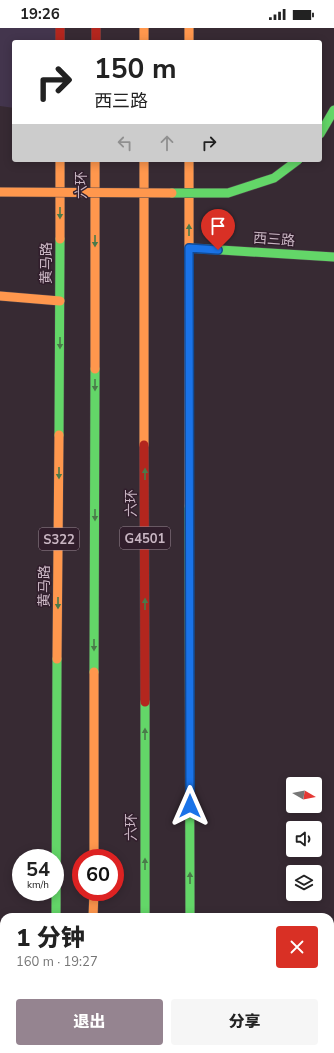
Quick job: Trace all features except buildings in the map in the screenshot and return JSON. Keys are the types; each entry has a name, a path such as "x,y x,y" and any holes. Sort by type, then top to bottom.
{"main road":[{"path":"60,28 60,40"},
{"path":"96,28 96,40"},
{"path":"144,28 144,40"},
{"path":"188,28 189,40"},
{"path":"322,131 334,110"},
{"name":"黄马路","path":"56,913 60,162"},
{"name":"六环","path":"94,849 95,162"},
{"name":"六环","path":"144,162 145,913"},
{"path":"189,162 190,913"},
{"path":"0,192 228,193 274,178 295,162"},
{"name":"西三路","path":"189,248 334,257"},
{"path":"0,296 60,301"},
{"path":"94,901 94,913"}],"shaded area":[{"path":"0,28 56,28 57,40 12,40 12,108 0,106"}],"traffic: fast":[{"path":"322,131 334,110"},
{"path":"172,193 228,193 274,178 295,162"},
{"path":"59,435 60,239"},
{"path":"189,248 334,257"},
{"path":"94,672 95,369"},
{"path":"189,506 190,913"},
{"path":"56,913 57,659"},
{"path":"145,702 145,913"}],"traffic: slow":[{"path":"144,28 144,40"},
{"path":"189,28 189,40"},
{"path":"60,162 60,239"},
{"path":"95,162 95,369"},
{"path":"144,162 144,445"},
{"path":"189,162 189,506"},
{"path":"0,192 172,193"},
{"path":"0,296 60,301"},
{"path":"57,659 59,435"},
{"path":"94,672 94,849"},
{"path":"93,913 94,901"}],"traffic: jam":[{"path":"60,28 60,40"},
{"path":"96,28 96,40"},
{"path":"144,445 145,702"}],"route":[{"path":"190,806 189,248 218,250"}]}
